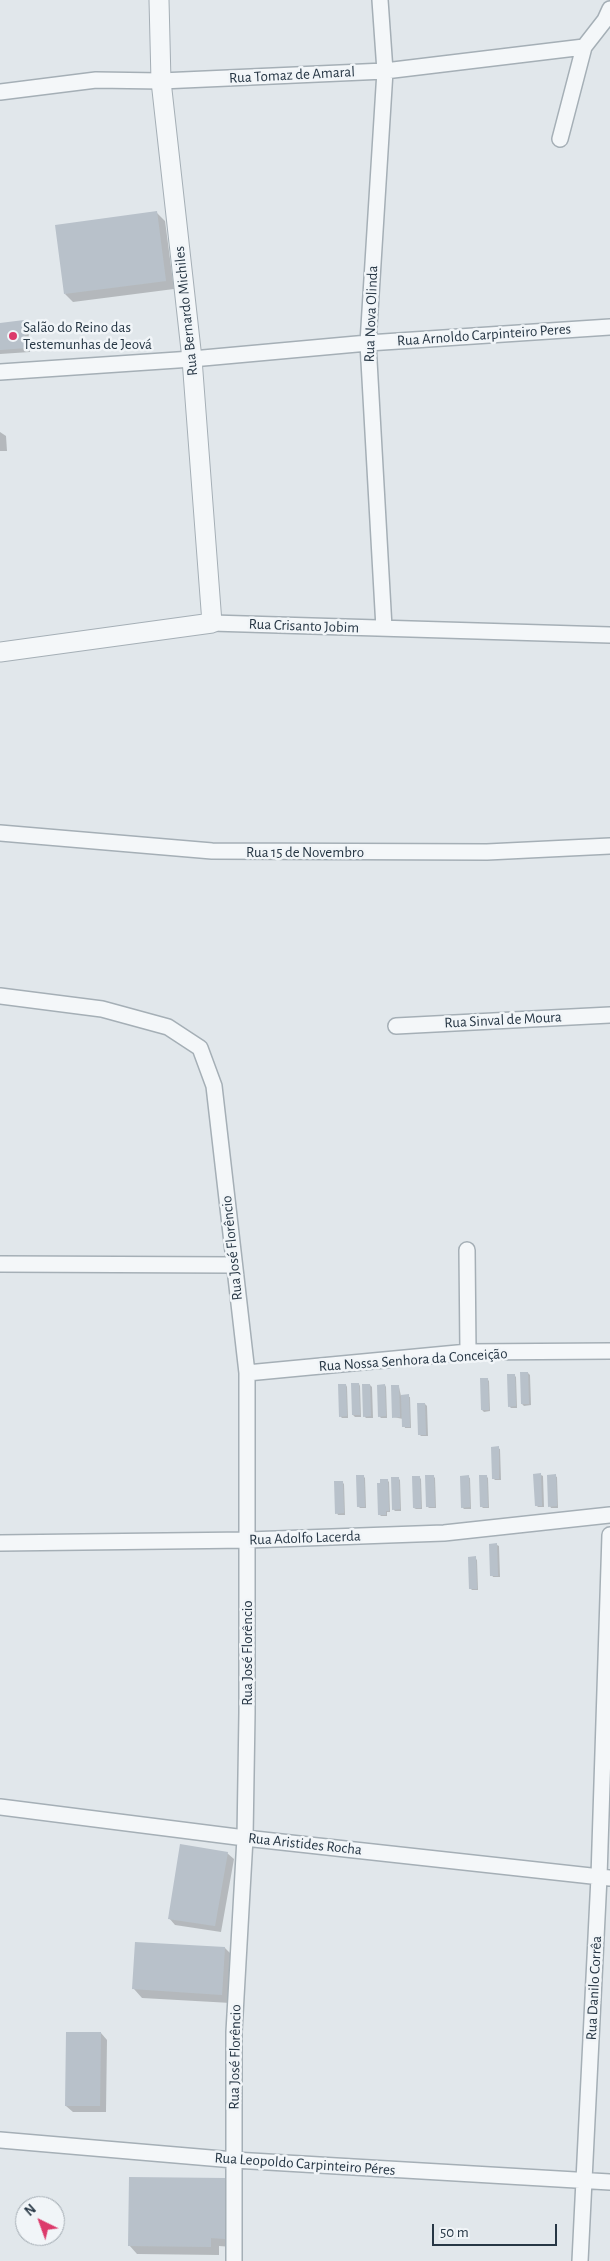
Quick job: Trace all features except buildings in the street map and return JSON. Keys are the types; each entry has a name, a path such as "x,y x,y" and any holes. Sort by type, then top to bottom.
{"street":[{"name":"Rua Bernardo Michiles","path":"159,0 161,81 192,359 212,622"},
{"name":"Rua Nova Olinda","path":"380,0 385,71 368,343 384,628"},
{"path":"560,140 584,47 605,20 610,10"},
{"name":"Rua Tomaz de Amaral","path":"0,92 96,80 161,81 385,71 584,47"},
{"name":"Rua Arnoldo Carpinteiro Peres","path":"0,372 192,359 368,343 610,327"},
{"name":"Rua Crisanto Jobim","path":"0,652 212,622 610,636"},
{"name":"Rua 15 de Novembro","path":"0,833 212,852 487,852 610,846"},
{"name":"Rua José Florêncio","path":"0,996 102,1009 168,1027 200,1048 214,1086 247,1373 248,1540 245,1838 234,2032 234,2261"},
{"name":"Rua Sinval de Moura","path":"396,1026 610,1014"},
{"path":"467,1250 468,1352"},
{"path":"0,1264 234,1265"},
{"name":"Rua Nossa Senhora da Conceição","path":"247,1373 468,1352 610,1351"},
{"name":"Rua Adolfo Lacerda","path":"0,1543 248,1540 444,1533 610,1515"},
{"name":"Rua Danilo Corrêa","path":"580,2261 605,1877 610,1535"},
{"name":"Rua Aristides Rocha","path":"0,1807 245,1838 605,1877"},
{"name":"Rua Leopoldo Carpinteiro Péres","path":"0,2140 234,2160 610,2182"}],"place":[{"name":"Salão do Reino das Testemunhas de Jeová","path":"13,336"}]}
